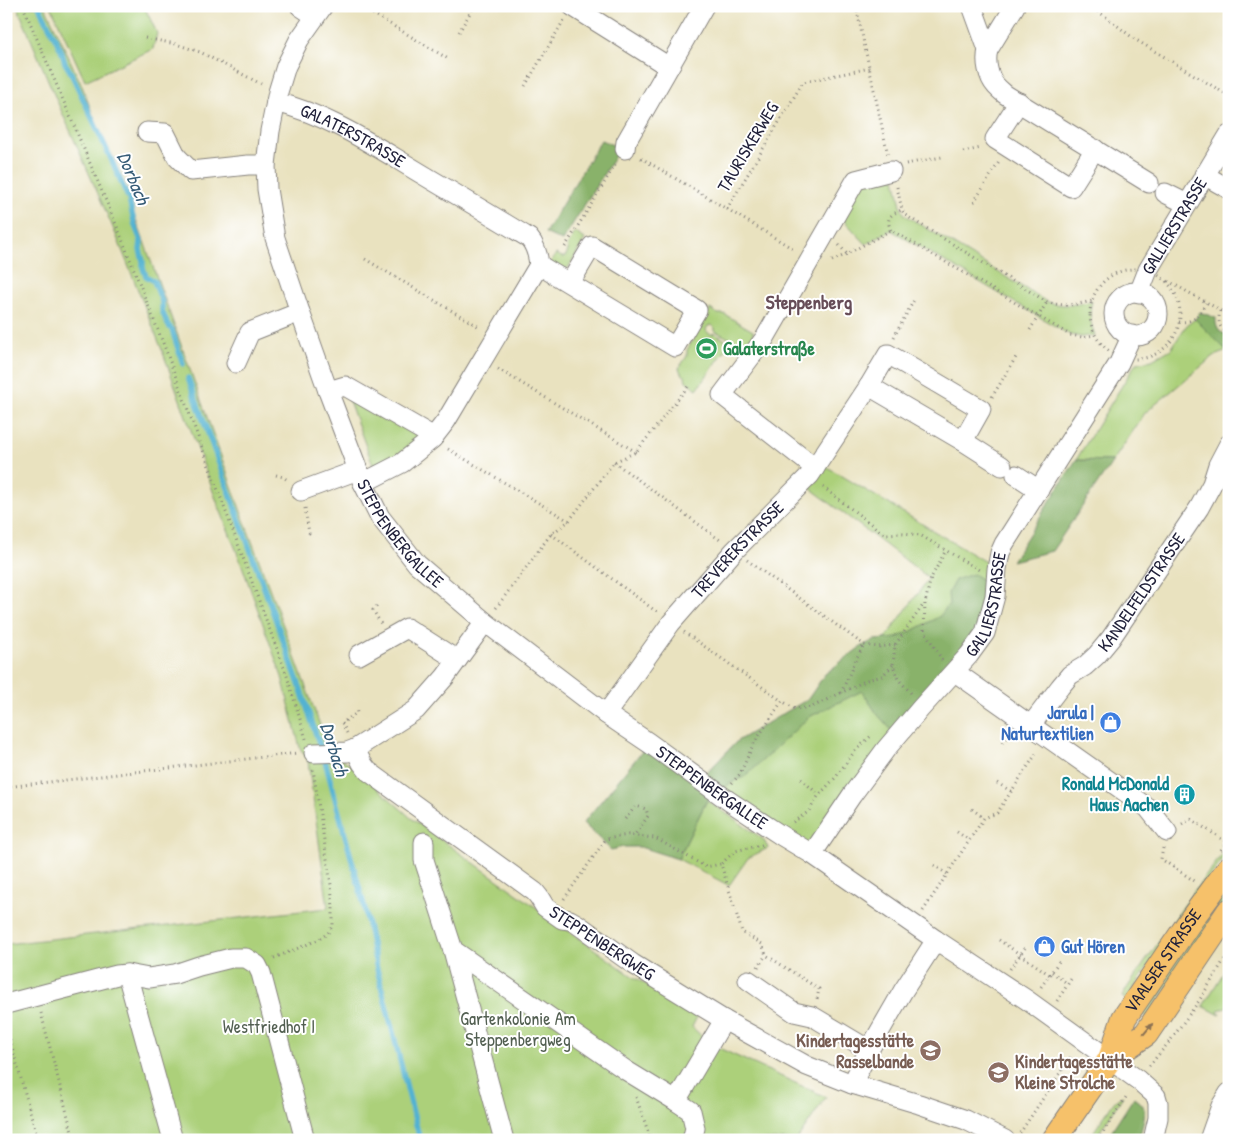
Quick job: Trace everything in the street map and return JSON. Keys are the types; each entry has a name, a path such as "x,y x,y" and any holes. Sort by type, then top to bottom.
{"main road":[{"name":"VAALSER STRASSE","path":"1054,1140 1110,1059 1124,1018 1229,868"},
{"name":"VAALSER STRASSE","path":"1110,1059 1146,1034 1229,911"}],"street":[{"path":"625,149 626,142 704,6"},
{"path":"972,6 988,50"},
{"path":"1014,6 988,50 986,57 989,73 995,85 1006,95 1149,183"},
{"name":"STEPPENBERGALLEE","path":"313,10 286,66 277,97 266,165 267,189 275,238 300,312 360,477 380,516 417,564 485,622 606,714 729,801 812,854 1027,1000 1138,1080 1156,1096 1158,1118 1153,1140"},
{"path":"569,10 669,67"},
{"name":"GALATERSTRASSE","path":"277,97 341,127 378,147 529,238 534,243 539,265"},
{"path":"1018,102 995,139 1071,187 1095,149"},
{"path":"147,132 165,133 177,157 191,171 266,165"},
{"name":"GALLIERSTRASSE","path":"1139,293 1156,274 1187,204 1229,135"},
{"path":"812,471 722,396 765,338 856,180 891,169"},
{"path":"1204,175 1229,189"},
{"path":"1165,193 1187,204"},
{"path":"360,477 402,463 433,438 446,421 539,265 675,347 697,310 592,246 570,283"},
{"name":"GALLIERSTRASSE","path":"1132,293 1139,293 1149,296 1155,303 1158,311 1157,320 1153,328 1146,334 1132,336 1119,328 1114,312 1122,297 1132,293"},
{"path":"236,363 245,330 300,312"},
{"name":"GALLIERSTRASSE","path":"812,854 886,749 955,672 986,633 996,596 997,569 1000,553 1010,533 1122,357 1132,336"},
{"path":"888,354 981,409 963,441"},
{"name":"TREVERERSTRASSE","path":"606,714 671,623 734,550 812,471 888,354"},
{"path":"328,391 345,386 433,438"},
{"path":"869,386 963,441 1039,490"},
{"name":"KANDELFELDSTRASSE","path":"1031,725 1070,675 1097,655 1111,638 1199,508 1212,484 1218,465 1229,444"},
{"name":"STEPPENBERGALLEE","path":"302,490 360,477"},
{"path":"312,753 346,751 416,710 436,688 485,622"},
{"path":"359,655 407,628 457,660"},
{"path":"955,672 1148,808 1167,832"},
{"name":"STEPPENBERGWEG","path":"346,751 362,762 368,771 535,892 546,907 562,919 570,920 577,924 633,964 724,1020 807,1066 852,1084 966,1120 1005,1140"},
{"path":"424,842 424,860 453,950 504,1140"},
{"path":"852,1084 903,991 936,940"},
{"path":"453,950 627,1071 691,1111 695,1128 692,1140"},
{"path":"6,1004 117,975 127,974 149,978 175,974 231,958 246,958 257,965 261,973 305,1140"},
{"path":"127,974 173,1140"},
{"path":"748,980 794,1012 812,1016 869,1050"},
{"path":"676,1101 724,1020"},
{"path":"1209,1140 1221,1106 1229,1093"}],"path":[{"path":"23,6 118,229 165,348 286,676 312,753 331,885 333,925 318,940 257,965"},
{"path":"360,6 450,60"},
{"path":"459,32 474,6"},
{"path":"856,6 891,169 896,178 902,210 905,215 1047,302 1073,306 1092,300"},
{"path":"1089,6 1133,38 1229,96"},
{"path":"525,86 569,10"},
{"path":"145,38 176,44 200,52 277,97"},
{"name":"TAURISKERWEG","path":"625,149 727,210 803,82 870,68"},
{"path":"974,202 1008,147"},
{"path":"565,247 625,149"},
{"path":"891,169 942,157"},
{"path":"727,210 810,260"},
{"path":"902,210 890,218 888,222 891,230 1070,335 1082,337 1095,335"},
{"path":"827,231 847,254 891,230"},
{"path":"366,259 496,337"},
{"path":"1131,269 1156,274 1170,285 1178,300 1180,308 1179,322 1170,342 1156,353 1139,359 1122,357 1106,349 1095,335 1090,318 1092,300 1100,285 1122,270 1131,269"},
{"name":"GALLIERSTRASSE","path":"1156,274 1229,315"},
{"path":"888,354 894,337 914,300"},
{"path":"1030,330 1047,302"},
{"path":"1179,322 1195,320 1206,303"},
{"path":"1220,310 1219,324 1222,329 1229,332"},
{"path":"1000,384 1016,357"},
{"path":"482,359 636,452"},
{"path":"485,622 551,534 569,522 614,462 636,452 690,384"},
{"path":"433,438 569,522"},
{"path":"614,462 864,645 879,647 895,645"},
{"path":"812,471 814,480 880,531 887,534 920,535 984,573"},
{"path":"946,550 931,578 925,603 924,630 942,660 955,672"},
{"path":"914,697 898,679 893,665 895,645 925,603"},
{"path":"841,693 856,658 864,645"},
{"path":"727,789 740,774 753,745 782,701 795,709 812,707 867,680 882,676 893,665"},
{"path":"346,751 342,723 356,713 356,708"},
{"path":"914,924 984,818 996,813 1048,736"},
{"path":"6,787 296,753 312,753"},
{"path":"801,779 819,795"},
{"path":"997,783 1011,791"},
{"path":"625,819 636,806 646,809 648,816 634,836"},
{"path":"972,810 984,818"},
{"path":"1197,883 1161,859 1167,832 1191,819 1226,842"},
{"path":"957,832 969,840"},
{"path":"562,919 567,910 567,904 563,900 606,839 628,836 654,838 706,867 722,864 735,851 766,844"},
{"path":"722,864 742,932 762,944 766,955 819,989 812,1016"},
{"path":"934,865 947,874"},
{"path":"999,940 1068,984"},
{"path":"1010,970 1027,945"},
{"path":"1148,1067 1170,1041 1229,952"},
{"path":"1039,990 1060,960"},
{"path":"1056,1002 1073,976"},
{"path":"36,996 74,1140"},
{"path":"6,1025 38,1140"},
{"path":"1016,1140 1073,1052"},
{"path":"627,1071 651,1140"},
{"path":"1098,1140 1128,1094"}],"green space":[{"path":"17,6 45,6 82,86 105,147 137,222 327,744 411,818 632,976 698,1015 692,1027 710,1044 826,1097 797,1140 6,1140 6,944 328,908 308,761 300,748 282,677 162,350 114,230"},
{"path":"51,6 144,6 157,33 153,49 85,81"},
{"path":"601,140 620,148 562,241 545,233"},
{"path":"895,178 902,210 905,215 1047,302 1070,305 1092,301 1090,318 1095,335 1082,337 1070,335 891,230 866,244 837,213 856,180"},
{"path":"575,232 585,239 568,268 561,271 549,264 556,254 565,257 568,251 567,247"},
{"name":"Galaterstraße","path":"710,309 718,314 724,314 753,331 754,336 746,347 715,331 712,325 708,326 707,332 710,334 714,333 730,344 697,389 686,381 679,368 687,356 687,350"},
{"path":"1200,312 1216,318 1218,330 1229,335 1229,352 1195,319"},
{"path":"1195,319 1227,351 1214,356 1145,413 1113,461 1076,460 1136,363 1152,360 1171,349 1186,326"},
{"path":"346,393 382,419 389,420 421,435 418,440 407,450 374,468"},
{"path":"1076,460 1113,461 1052,551 1012,561"},
{"path":"819,462 997,569 812,854 718,793 879,647 929,578 802,482"},
{"path":"973,574 996,588 992,611 897,736 877,714 862,691 809,717 746,776 731,783 707,800 678,859 640,847 623,847 611,850 583,823 649,743 700,780 737,741 808,699 825,674 859,648 874,640 896,638 940,616 949,604 948,593 955,580"},
{"path":"707,800 763,839 768,848 748,858 728,885 678,859"},
{"path":"1229,846 1229,852 1197,893 1126,1000 1122,997 1127,988 1194,891"},
{"path":"1229,885 1229,895 1147,1017 1140,1013"},
{"path":"1229,964 1229,1002 1226,1008 1218,1010 1220,1015 1203,1006"},
{"path":"1123,1096 1094,1140 1088,1140 1114,1102"},
{"path":"1134,1097 1141,1103 1144,1110 1143,1123 1138,1140 1106,1140"}],"waterway":[{"name":"Dorbach","path":"39,6 129,200 135,226 141,241 140,250 143,268 146,276 154,281 162,302 162,311 172,330 183,364"},
{"name":"Dorbach","path":"188,378 325,761 364,905 376,965 420,1140"}],"place":[{"name":"Galaterstraße","path":"707,349"},
{"name":"Jarula | Naturtextilien","path":"1110,723"},
{"name":"Ronald McDonald Haus Aachen","path":"1185,794"},
{"name":"Gut Hören","path":"1045,947"},
{"name":"Kindertagesstätte Rasselbande","path":"930,1051"},
{"name":"Kindertagesstätte Kleine Strolche","path":"999,1072"}],"district":[{"name":"Steppenberg","path":"809,302"}],"park label":[{"name":"Westfriedhof I","path":"269,1027"},
{"name":"Gartenkolonie Am Steppenbergweg","path":"518,1029"}]}
